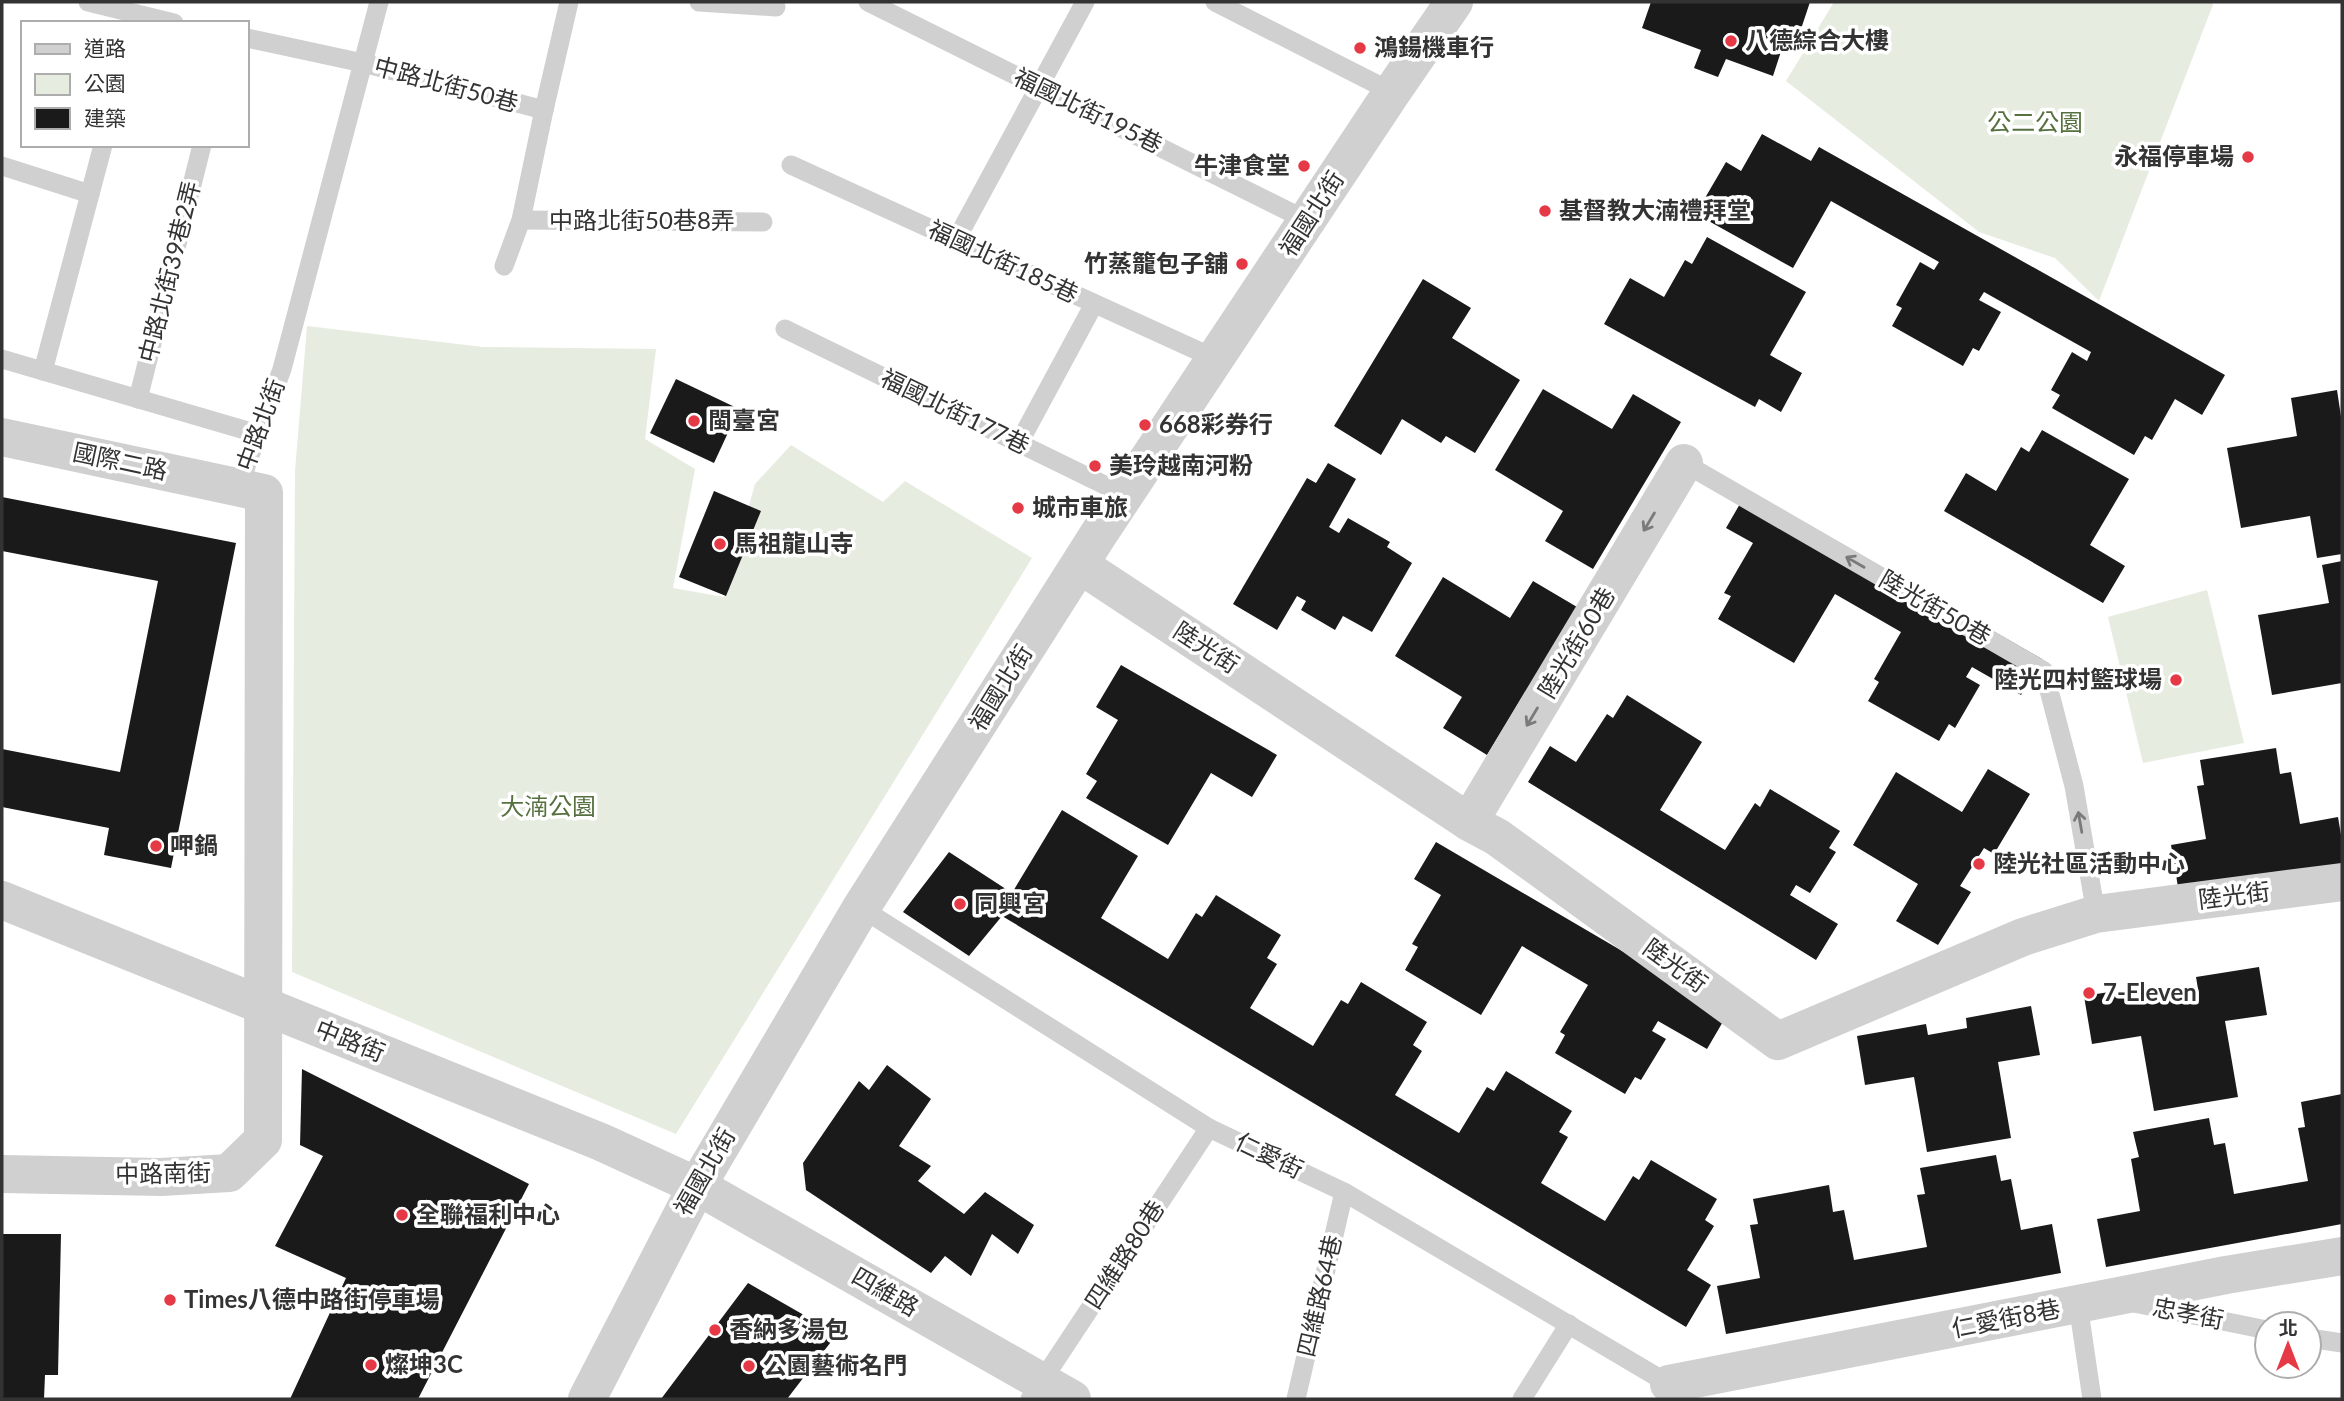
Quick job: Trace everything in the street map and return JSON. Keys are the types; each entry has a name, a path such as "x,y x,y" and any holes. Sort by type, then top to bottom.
{"street":[{"name":"福國北街","path":"587,1399 697,1186 861,908 1125,495 1391,92 1454,2"},
{"name":"國際二路","path":"2,437 238,488"},
{"name":"陸光街60巷","path":"1469,822 1684,463"},
{"name":"中路北街","path":"238,488 264,493 264,1007"},
{"name":"陸光街","path":"1080,565 1469,822 1497,836 1778,1041 2023,937 2096,914 2342,882"},
{"name":"中路街","path":"2,900 601,1142 697,1186"},
{"name":"中路南街","path":"2,1174 161,1177 229,1172 263,1140 264,1007"},
{"name":"四維路","path":"697,1186 1048,1393"},
{"name":"仁愛街8巷","path":"1673,1391 2094,1301 2342,1256"}],"lane":[{"path":"88,2 167,21"},
{"name":"中路北街","path":"238,488 282,369 379,2"},
{"name":"中路北街50巷","path":"248,38 363,63 544,110 569,2"},
{"path":"699,2 776,7"},
{"name":"福國北街195巷","path":"868,2 1308,220"},
{"path":"956,240 1085,2"},
{"path":"1215,2 1391,92"},
{"path":"504,266 521,220 544,110"},
{"path":"43,370 102,147"},
{"name":"中路北街39巷2弄","path":"138,398 201,147"},
{"name":"福國北街185巷","path":"791,165 1216,359"},
{"path":"2,166 90,194"},
{"name":"中路北街50巷8弄","path":"521,220 763,222"},
{"path":"1019,443 1094,304"},
{"name":"福國北街177巷","path":"785,330 1125,495"},
{"path":"2,359 258,434"},
{"name":"陸光街50巷","path":"1684,463 2044,671 2074,786 2096,914"},
{"name":"仁愛街","path":"861,908 1209,1128 1344,1192 1569,1324 1673,1391"},
{"name":"四維路80巷","path":"1048,1393 1209,1128"},
{"name":"四維路64巷","path":"1296,1399 1344,1192"},
{"path":"2092,1399 2094,1301"},
{"name":"忠孝街","path":"2094,1301 2253,1328"},
{"path":"1522,1399 1569,1324"},
{"path":"2323,1340 2342,1343"}],"green space":[{"name":"公二公園","path":"1834,2 2214,2 2099,301 2055,258 1979,232 1786,81"},
{"name":"大湳公園","path":"307,326 483,347 656,349 645,439 695,469 673,588 724,597 755,484 791,445 883,502 905,481 1032,558 676,1134 292,972 295,471"},
{"name":"陸光四村籃球場","path":"2207,590 2244,743 2143,763 2108,617"}],"building":[{"name":"八德綜合大樓","path":"1651,2 1810,2 1802,26 1787,33 1773,76 1726,59 1718,77 1694,68 1701,50 1642,28"},
{"path":"1762,134 1811,161 1819,147 2225,375 2202,415 2175,399 2152,440 2145,436 2134,455 2052,408 2060,395 2051,390 2072,352 2087,361 2091,352 1984,292 1979,300 2001,312 1979,351 1973,348 1963,366 1892,326 1902,308 1896,305 1920,262 1934,270 1939,262 1831,201 1793,268 1705,219 1713,203 1705,198 1726,162 1741,171"},
{"path":"1707,237 1806,292 1770,355 1802,373 1781,412 1759,399 1755,407 1604,324 1630,278 1664,297 1685,260 1692,264"},
{"path":"1423,279 1471,308 1452,338 1520,380 1475,453 1446,436 1441,443 1402,419 1381,455 1334,426"},
{"name":"閩臺宮","path":"676,379 739,409 714,463 650,433"},
{"path":"1543,389 1612,429 1633,394 1681,422 1593,569 1545,541 1563,511 1495,470"},
{"path":"2337,390 2342,423 2342,554 2317,558 2310,516 2241,528 2227,448 2297,436 2291,398"},
{"path":"2042,430 2129,479 2090,545 2125,566 2103,603 1944,511 1966,473 1996,491 2021,447 2029,452"},
{"path":"1328,463 1356,479 1329,527 1339,533 1348,518 1390,542 1387,547 1412,563 1372,632 1343,616 1335,630 1301,610 1306,601 1297,596 1277,630 1233,604 1307,478 1316,483"},
{"path":"1748,490 2042,659 2021,695 1972,667 1966,677 1980,685 1955,728 1949,724 1939,741 1868,701 1879,682 1874,679 1901,632 1835,594 1794,663 1718,619 1731,596 1724,593 1753,543 1726,528"},
{"name":"馬祖龍山寺","path":"714,491 761,511 726,596 679,577"},
{"path":"2,497 236,543 171,868 104,855 109,828 2,807 2,749 120,772 158,581 2,551"},
{"path":"2342,561 2342,683 2272,695 2258,615 2329,603 2322,565"},
{"path":"1443,577 1510,618 1533,581 1577,607 1487,755 1443,728 1462,697 1395,656"},
{"path":"1121,665 1277,755 1252,797 1211,773 1168,845 1086,798 1097,781 1086,774 1118,720 1096,707"},
{"path":"1627,695 1702,742 1660,810 1725,850 1755,803 1760,807 1770,789 1840,831 1829,848 1836,852 1810,893 1796,885 1790,895 1838,924 1816,960 1528,782 1550,746 1576,762 1607,714 1613,718"},
{"path":"2276,748 2280,774 2291,772 2300,824 2338,817 2342,866 2179,893 2171,845 2206,839 2197,786 2204,785 2200,760"},
{"path":"1988,769 2030,794 1994,854 1984,848 1960,886 1971,892 1938,945 1896,921 1918,884 1853,845 1896,772 1962,812"},
{"path":"1062,810 1138,856 1101,918 1168,959 1196,913 1202,917 1216,895 1281,935 1267,958 1277,964 1250,1008 1313,1046 1341,1000 1348,1004 1361,982 1427,1022 1413,1045 1422,1051 1395,1095 1459,1133 1487,1087 1494,1091 1506,1071 1572,1111 1559,1132 1568,1137 1541,1183 1605,1221 1633,1176 1639,1180 1651,1160 1717,1199 1705,1220 1714,1226 1687,1270 1711,1285 1686,1327 1002,916 969,956 903,912 949,852 1012,893"},
{"path":"1436,842 1728,1013 1707,1049 1658,1021 1652,1031 1666,1039 1641,1080 1635,1077 1625,1094 1555,1053 1565,1035 1560,1032 1588,985 1522,946 1481,1015 1405,970 1418,947 1412,944 1441,895 1414,879"},
{"path":"2259,967 2267,1015 2225,1021 2238,1097 2154,1111 2141,1036 2092,1044 2084,996 2153,985 2154,996 2198,989 2196,977"},
{"path":"2031,1006 2040,1055 1998,1062 2011,1138 1927,1152 1914,1077 1865,1085 1857,1036 1926,1024 1928,1035 1967,1028 1966,1018"},
{"path":"887,1065 931,1099 899,1146 931,1166 918,1181 964,1214 985,1192 1034,1225 1018,1254 992,1234 971,1276 945,1256 931,1273 806,1190 803,1163 859,1081 869,1090"},
{"name":"全聯福利中心","path":"302,1069 529,1184 418,1399 290,1399 346,1278 275,1246 323,1156 300,1145"},
{"path":"2342,1094 2342,1224 2106,1267 2097,1219 2140,1211 2131,1159 2139,1157 2133,1132 2209,1118 2214,1145 2225,1143 2234,1194 2308,1181 2298,1128 2305,1127 2301,1102"},
{"path":"1996,1155 2001,1181 2011,1179 2021,1230 2052,1224 2061,1273 1726,1334 1717,1286 1760,1278 1750,1225 1758,1224 1753,1199 1829,1185 1833,1212 1844,1210 1854,1260 1927,1247 1917,1195 1925,1194 1920,1168"},
{"path":"3,1234 61,1234 58,1375 45,1375 44,1399 2,1399"},
{"name":"公園藝術名門","path":"748,1283 837,1334 787,1399 661,1399"}],"place":[{"name":"八德綜合大樓","path":"1731,41"},
{"name":"鴻鍚機車行","path":"1360,48"},
{"name":"永福停車場","path":"2248,157"},
{"name":"牛津食堂","path":"1304,166"},
{"name":"基督教大湳禮拜堂","path":"1545,211"},
{"name":"竹蒸籠包子舖","path":"1242,264"},
{"name":"閩臺宮","path":"694,421"},
{"name":"668彩券行","path":"1145,425"},
{"name":"美玲越南河粉","path":"1095,466"},
{"name":"城市車旅","path":"1018,508"},
{"name":"馬祖龍山寺","path":"720,544"},
{"name":"陸光四村籃球場","path":"2176,680"},
{"name":"呷鍋","path":"156,846"},
{"name":"陸光社區活動中心","path":"1979,864"},
{"name":"同興宮","path":"960,904"},
{"name":"7-Eleven","path":"2089,993"},
{"name":"全聯福利中心","path":"402,1215"},
{"name":"Times八德中路街停車場","path":"170,1300"},
{"name":"香納多湯包","path":"715,1330"},
{"name":"燦坤3C","path":"371,1365"},
{"name":"公園藝術名門","path":"749,1366"}]}
